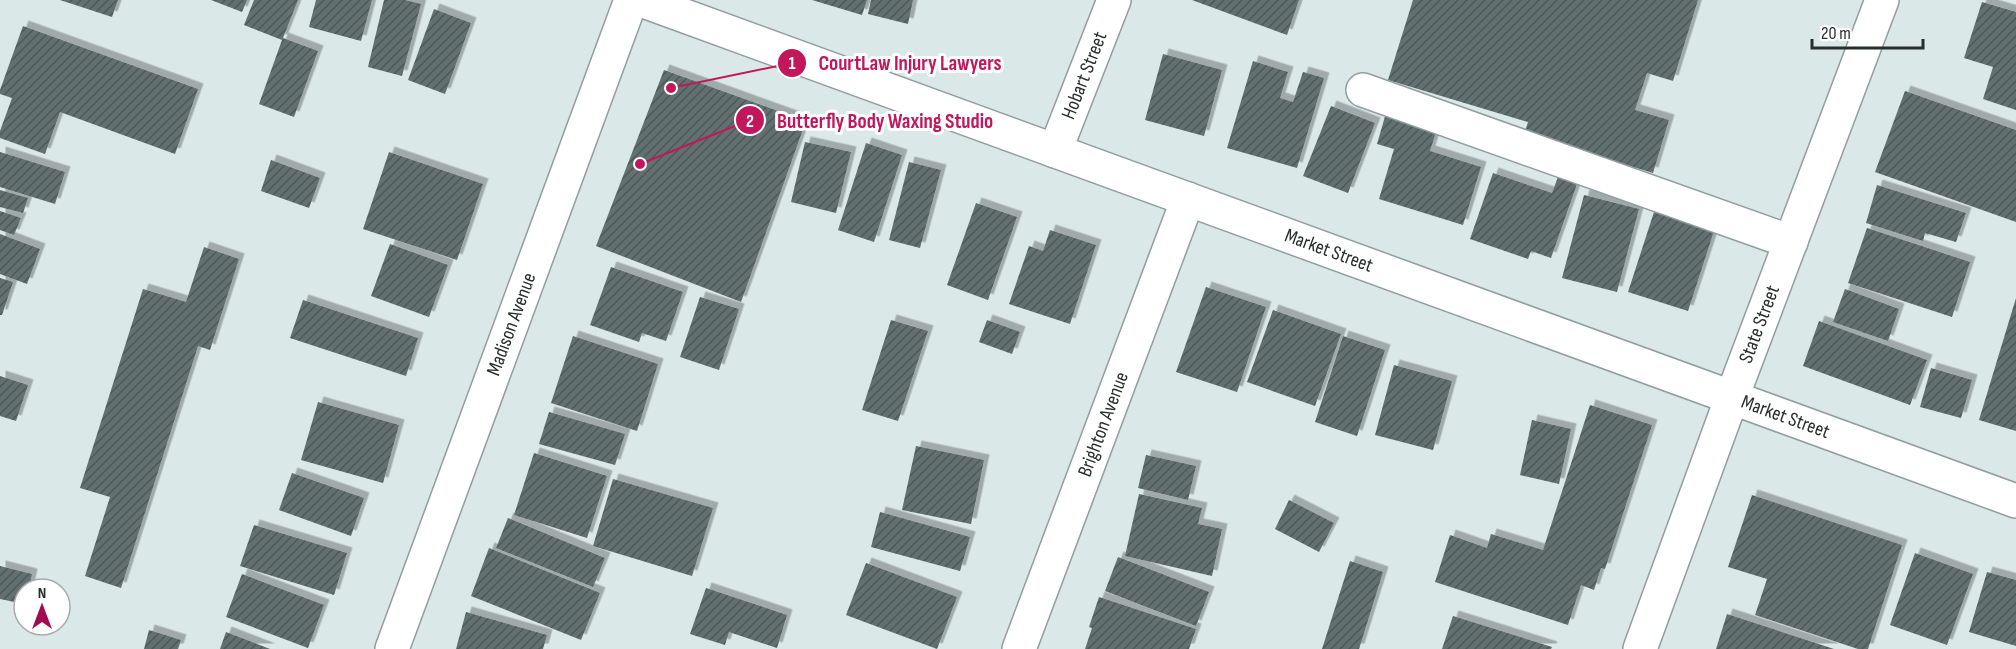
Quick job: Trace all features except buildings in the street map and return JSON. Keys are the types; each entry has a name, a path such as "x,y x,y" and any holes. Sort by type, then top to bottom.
{"street":[{"name":"Madison Avenue","path":"392,649 632,0"},
{"name":"Market Street","path":"641,0 2016,501"},
{"name":"Hobart Street","path":"1055,151 1114,0"},
{"name":"State Street","path":"1640,649 1732,397 1882,0"},
{"path":"1363,90 1791,242"},
{"name":"Brighton Avenue","path":"1019,649 1188,199"}],"place":[{"name":"CourtLaw Injury Lawyers","path":"671,88"},
{"name":"Butterfly Body Waxing Studio","path":"640,164"}]}
